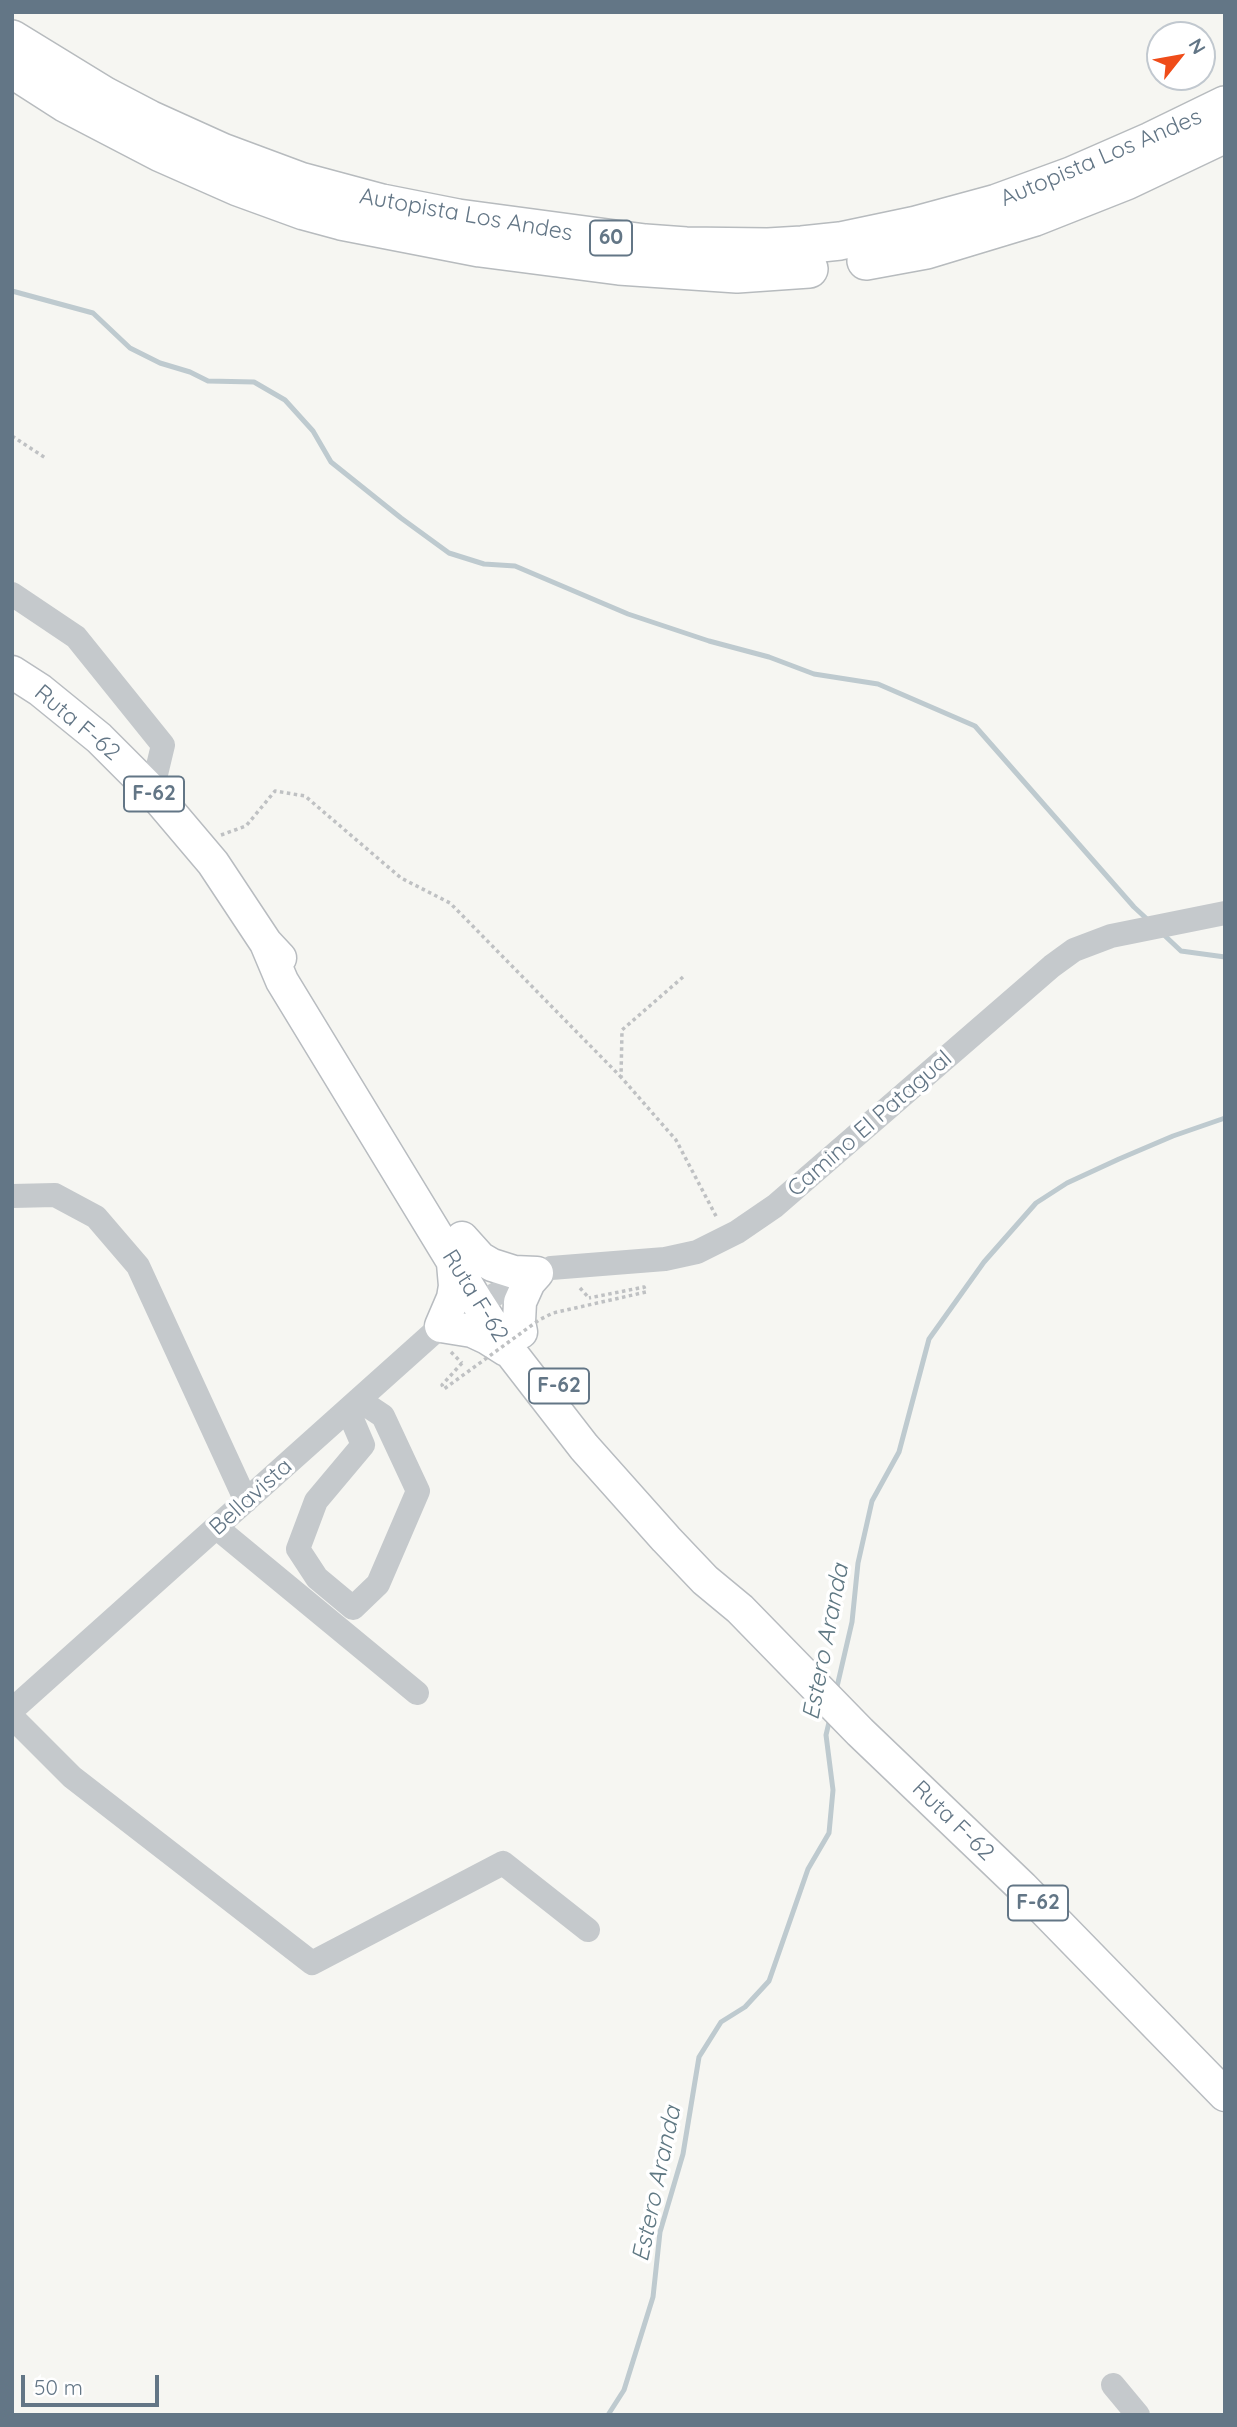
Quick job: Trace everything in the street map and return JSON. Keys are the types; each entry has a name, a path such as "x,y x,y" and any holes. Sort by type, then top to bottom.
{"highway":[{"name":"Autopista Los Andes","path":"12,39 76,79 149,119 222,152 300,181 371,200 458,218 546,231 686,246 802,245 926,223 997,203 1071,176 1225,105"},
{"name":"Autopista Los Andes","path":"12,69 65,103 161,153 238,187 304,211 480,248 619,266 697,272 737,274 813,269 898,255 962,240 1076,203 1225,134"}],"main road":[{"name":"Ruta F-62","path":"12,673 40,690 99,738 152,791 213,863 267,943 282,981 487,1299 519,1363 583,1447 705,1580 740,1609 860,1732 1022,1887 1225,2095"},
{"path":"519,1363 487,1338 472,1331 441,1326 453,1298 457,1250 514,1272 537,1273"},
{"path":"521,1332 520,1301 537,1273"},
{"name":"Ruta F-62","path":"487,1299 521,1332 558,1385 713,1570 740,1609"}],"street":[{"path":"12,594 76,637 163,745 152,791"},
{"name":"Camino El Patagual","path":"487,1299 537,1273 560,1266 665,1259 697,1252 727,1237 775,1206 1052,966 1074,950 1111,936 1225,913"},
{"path":"12,1196 55,1195 96,1217 138,1266 246,1501"},
{"name":"Bellavista","path":"12,1710 441,1326 487,1299"},
{"path":"354,1405 383,1416 418,1491 378,1584 353,1608 317,1578 298,1549 316,1502 363,1445 354,1405"},
{"path":"216,1528 417,1693"},
{"path":"12,1717 72,1777 312,1964 503,1863 588,1930"},
{"path":"1113,2385 1138,2415"}],"path":[{"path":"12,436 47,459"},
{"path":"197,844 246,826 275,791 305,796 401,878 450,903 621,1077 676,1140 727,1237"},
{"path":"621,1077 622,1030 682,977"},
{"path":"462,1363 442,1385 444,1389 539,1320 553,1313 646,1292 644,1287 589,1297"}],"waterway":[{"path":"12,291 93,313 130,348 160,363 190,372 208,381 254,382 285,400 313,431 331,462 449,553 484,564 515,566 628,614 709,641 769,657 814,674 878,684 975,726 1148,920"},
{"path":"1163,934 1181,951 1225,957"},
{"name":"Estero Aranda","path":"836,1691 852,1622 858,1563 872,1501 899,1452 929,1339 984,1262 1036,1203 1067,1183 1119,1159 1225,1118"},
{"name":"Estero Aranda","path":"608,2415 624,2390 653,2297 660,2232 683,2154 699,2057 721,2022 745,2007 769,1981 808,1869 829,1833 833,1790 826,1735 830,1718"}]}
